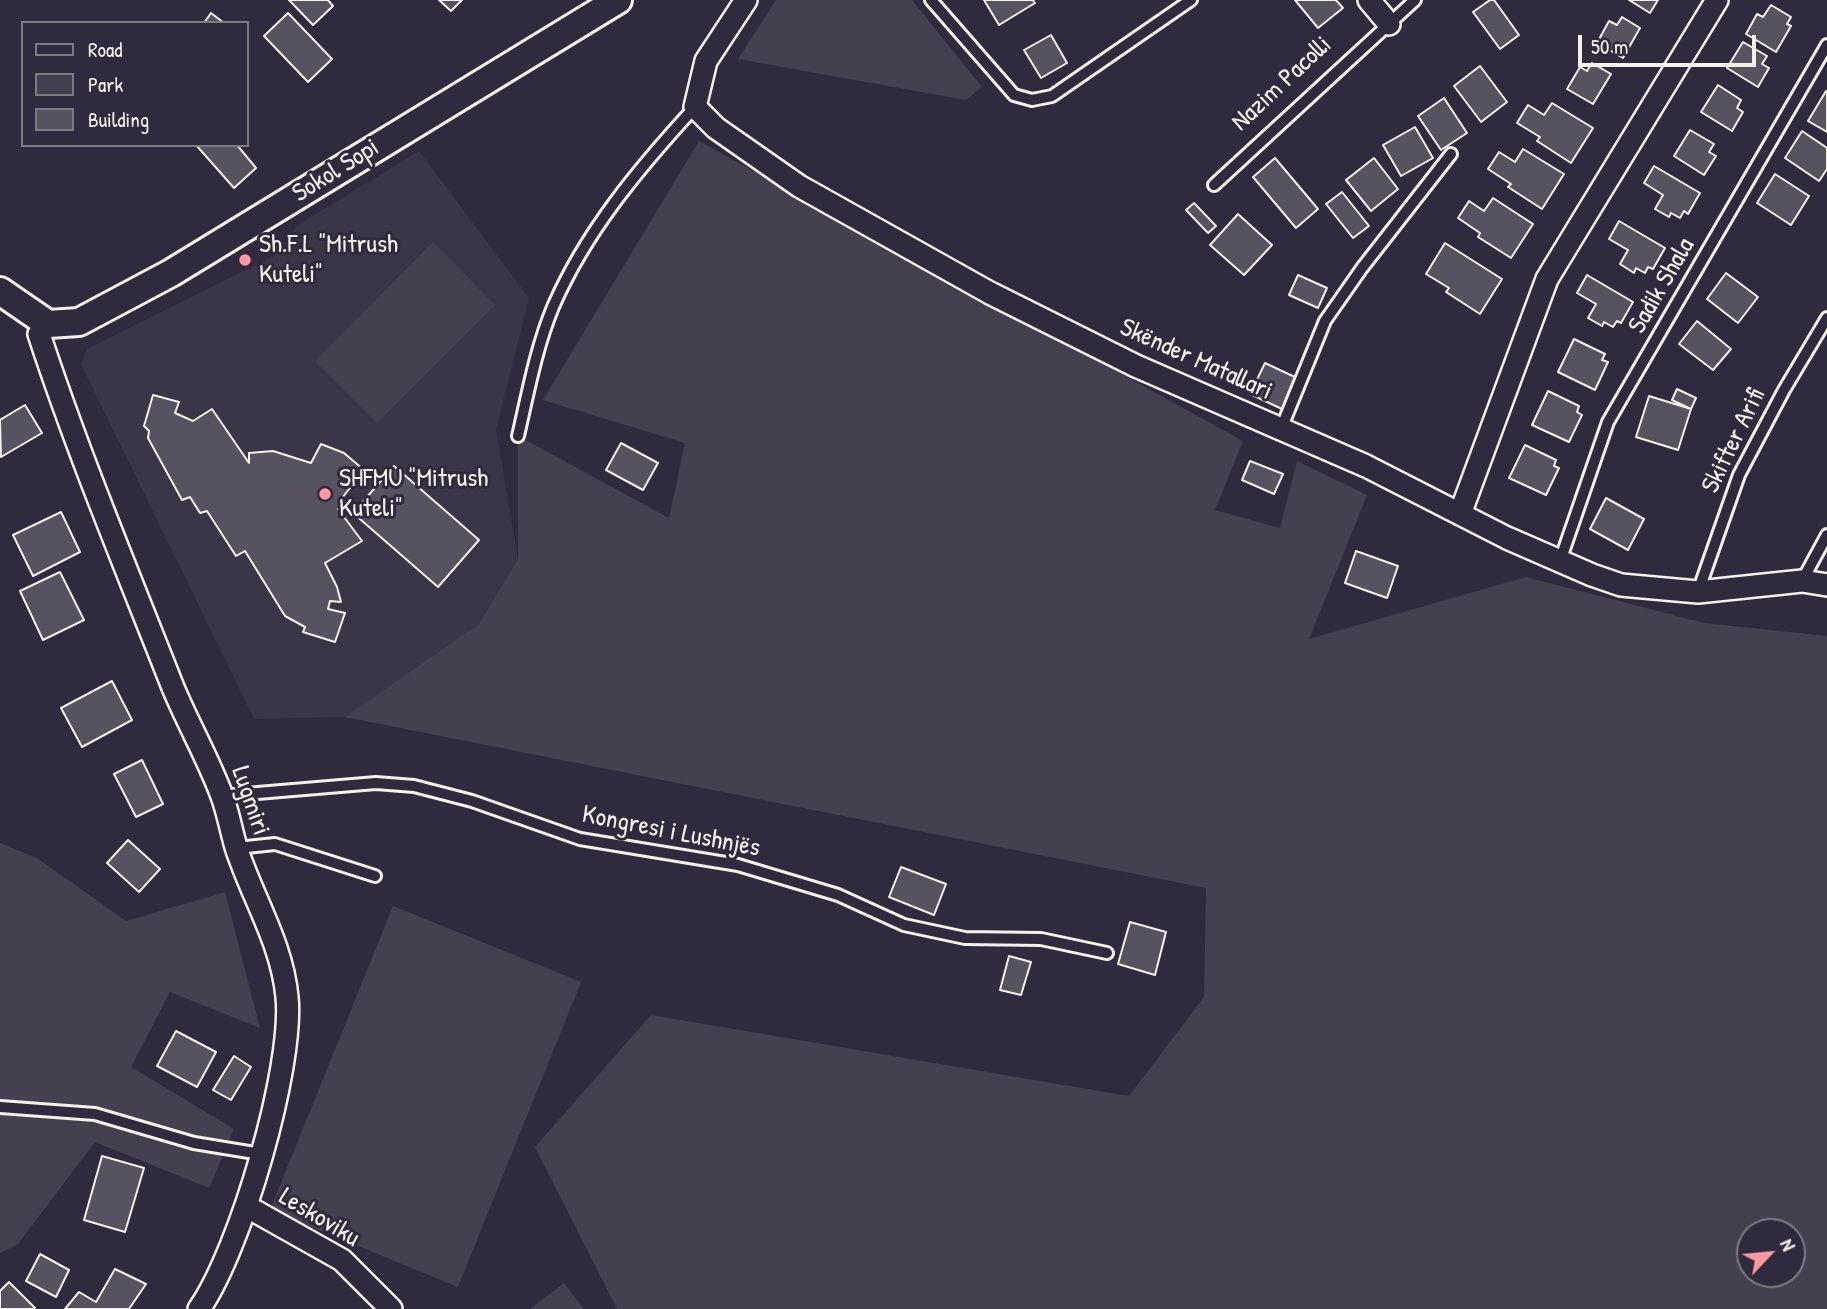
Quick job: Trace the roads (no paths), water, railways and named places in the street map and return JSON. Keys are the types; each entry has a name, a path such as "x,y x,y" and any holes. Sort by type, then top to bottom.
{"street":[{"name":"Sokol Sopi","path":"48,324 79,322 171,273 618,0"},
{"path":"695,107 706,61 746,0"},
{"path":"1369,0 1389,24"},
{"path":"1460,514 1547,279 1717,0"},
{"name":"Skënder Matallari","path":"695,107 716,128 799,186 926,258 1136,366 1281,429 1560,561 1621,584 1698,593 1802,581 1827,585"},
{"path":"0,291 48,324"},
{"name":"Lugmiri","path":"48,324 40,334 69,424 181,706 222,796 237,848 268,926 287,996 285,1050 261,1154 246,1206 224,1262 199,1309"},
{"name":"Leskoviku","path":"246,1206 342,1260 391,1309"}],"lane":[{"path":"931,0 1014,94 1032,100 1052,96 1191,0"},
{"name":"Nazim Pacolli","path":"1214,185 1415,0"},
{"name":"Sadik Shala","path":"1560,561 1608,422 1827,45"},
{"path":"517,436 540,343 553,307 587,243 626,184 695,107"},
{"path":"1281,429 1325,321 1362,268 1451,154"},
{"name":"Skifter Arifi","path":"1698,593 1739,475 1827,317"},
{"path":"1802,581 1827,535"},
{"name":"Kongresi i Lushnjës","path":"222,796 376,783 414,786 471,801 580,839 738,865 838,895 904,925 965,938 1041,939 1107,953"},
{"path":"237,848 275,844 375,876"},
{"path":"0,1107 95,1114 194,1143 261,1154"}],"place":[{"name":"Sh.F.L \"Mitrush Kuteli\"","path":"245,260"},
{"name":"SHFMU \"Mitrush Kuteli\"","path":"325,494"}]}
